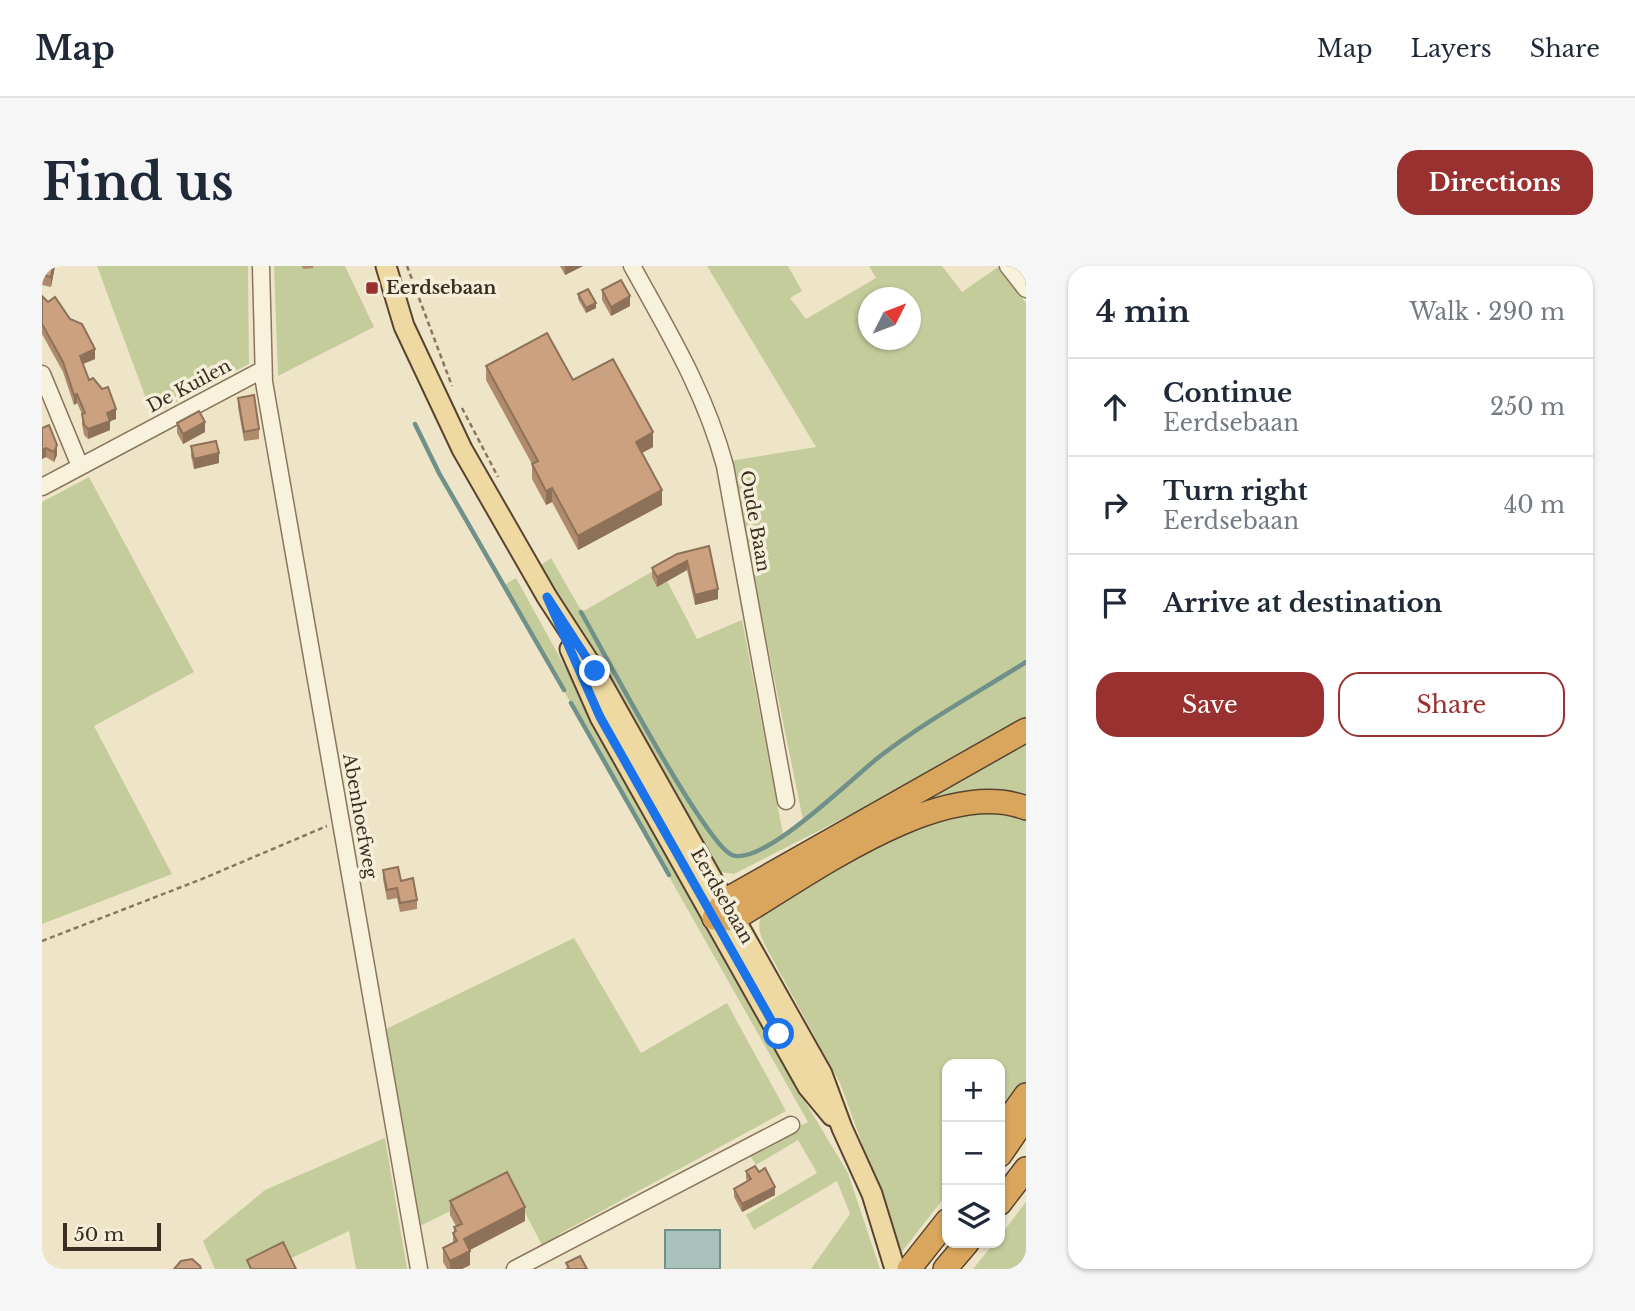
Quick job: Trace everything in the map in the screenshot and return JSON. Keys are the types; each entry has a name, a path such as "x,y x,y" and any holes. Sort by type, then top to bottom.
{"highway":[{"path":"724,913 1026,730"},
{"path":"724,913 918,815 971,801 993,800 1026,808"},
{"path":"1005,1124 1026,1096"},
{"path":"1005,1147 1026,1117"},
{"path":"1005,1196 1026,1169"},
{"path":"915,1262 942,1226"},
{"path":"947,1268 963,1248"}],"main road":[{"name":"Eerdsebaan","path":"377,266 387,274 404,326 462,449 547,597 600,717 822,1074 842,1128 873,1194 895,1269"}],"street":[{"path":"261,266 262,370"},
{"name":"Oude Baan","path":"632,266 692,374 716,431 727,477 786,801"},
{"path":"1008,266 1026,289"},
{"name":"De Kuilen","path":"42,486 262,370"},
{"name":"Abenhoefweg","path":"262,370 419,1269"},
{"path":"42,374 80,466"},
{"path":"515,1269 791,1125"}],"path":[{"path":"407,266 456,396"},
{"path":"461,407 503,486"},
{"path":"42,942 214,875 319,829"}],"green space":[{"path":"97,266 248,266 249,364 152,415"},
{"path":"274,266 345,266 374,327 278,376"},
{"path":"707,266 788,266 802,291 790,298 806,319 858,289 858,350 921,350 921,287 861,287 876,278 869,266 942,266 962,292 998,267 1026,303 1026,720 926,776 734,874 721,872 703,856 541,565 551,558 582,612 660,567 697,639 742,620 783,834 803,820 730,461 816,447"},
{"path":"89,477 194,672 94,726 172,874 42,924 42,502"},
{"path":"516,578 800,1093 848,1173 880,1269 811,1269 850,1214 837,1181 754,1230 746,1215 817,1173 798,1140 756,1165 748,1152 808,1122 504,585"},
{"path":"1026,741 1026,800 876,827"},
{"path":"976,811 1011,813 1026,818 1026,1089 1005,1118 1005,1059 942,1059 942,1200 897,1258 878,1187 840,1083 764,943 759,926 762,915 770,905 844,862 895,836 949,817"},
{"path":"574,938 641,1053 727,1003 786,1111 561,1233 544,1249 509,1182 420,1226 386,1029"},
{"path":"385,1138 407,1269 356,1269 349,1231 268,1269 215,1269 203,1241 265,1190"},
{"path":"1026,1202 1026,1269 973,1269 990,1248 1005,1248 1005,1229"}],"water":[{"path":"665,1230 720,1230 720,1269 665,1269"}],"building":[{"path":"42,266 53,266 51,277 42,275"},
{"path":"621,280 630,296 611,307 602,290"},
{"path":"588,289 596,303 586,308 578,294"},
{"path":"42,296 48,302 55,297 70,319 82,324 95,349 80,356 89,380 93,378 102,389 108,387 116,409 107,413 110,421 88,429 84,425 82,414 85,413 77,394 74,395 63,362 42,324"},
{"path":"547,333 573,380 613,359 653,432 636,442 662,490 578,536 552,488 546,491 532,464 538,461 486,366"},
{"path":"254,395 259,429 244,432 238,398"},
{"path":"199,411 205,422 183,434 177,423"},
{"path":"49,425 57,445 54,452 46,448 42,450 42,428"},
{"path":"216,441 219,453 194,459 191,446"},
{"path":"709,546 718,589 695,595 687,561 657,577 652,568 677,554"},
{"path":"398,867 401,881 413,878 417,900 400,903 397,888 387,890 383,870"},
{"path":"755,1166 759,1172 765,1168 775,1187 742,1204 734,1189 751,1179 746,1171"},
{"path":"507,1172 525,1207 464,1239 470,1251 450,1261 443,1248 457,1241 453,1233 456,1231 454,1227 462,1224 450,1201"},
{"path":"283,1242 296,1269 251,1269 247,1260"},
{"path":"580,1256 587,1269 566,1269 569,1268 566,1263"},
{"path":"192,1259 201,1269 174,1269 181,1261"}],"waterway":[{"path":"415,424 439,473 564,690"},
{"path":"581,612 678,783 700,818 732,855 746,855 785,835 896,744 1026,662"},
{"path":"571,703 669,875"}],"place":[{"name":"Eerdsebaan","path":"372,288"}],"route":[{"path":"595,671 547,597 600,717 779,1034"}]}
